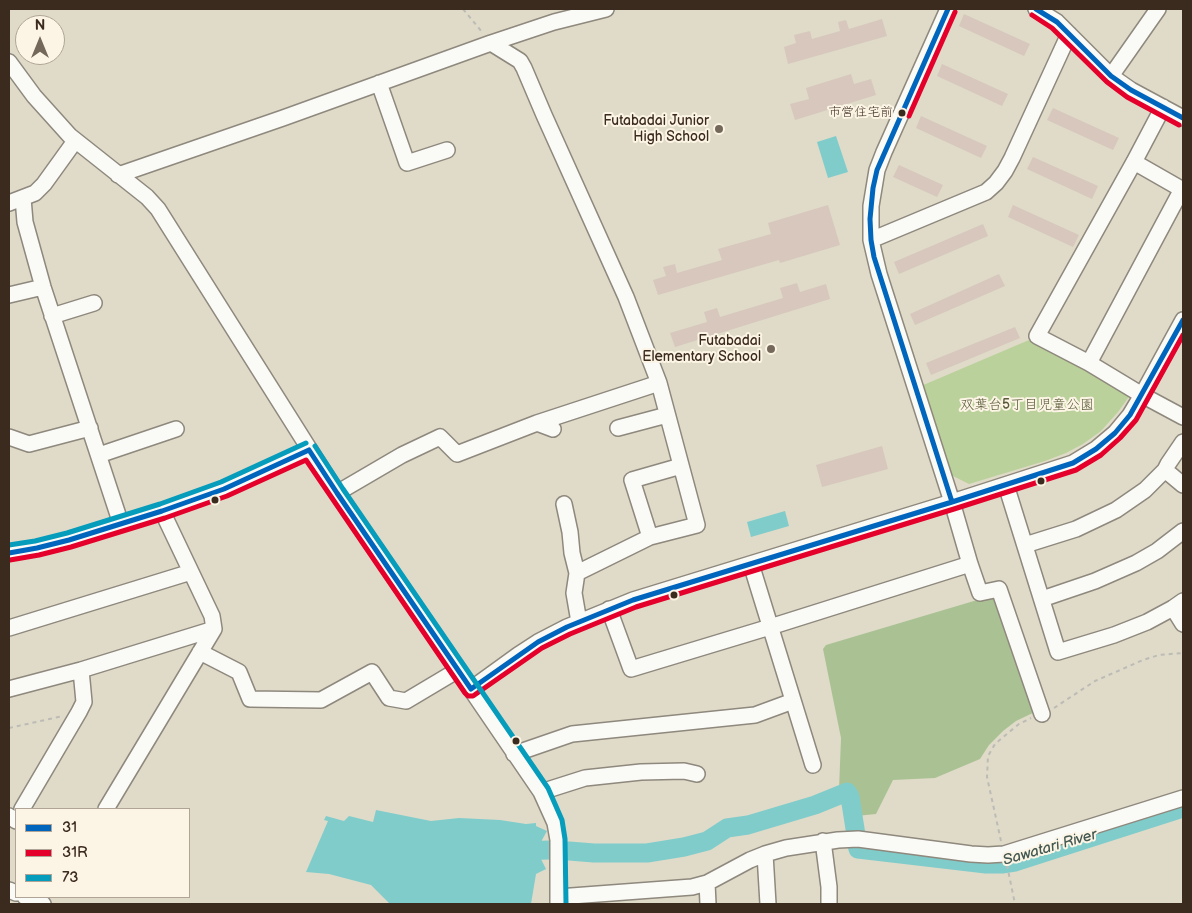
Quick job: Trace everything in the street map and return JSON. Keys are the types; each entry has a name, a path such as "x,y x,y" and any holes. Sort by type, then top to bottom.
{"street":[{"path":"118,175 491,43 554,22 606,9"},
{"path":"948,9 877,170 871,206 871,240 879,274 980,593 999,589 1042,714"},
{"path":"1036,9 1057,22 1111,76 1131,90 1183,118"},
{"path":"1111,76 1158,9"},
{"path":"871,240 986,192 996,183 1012,158 1069,34"},
{"path":"491,43 520,61 524,68 626,297 659,383 697,525 650,537 577,573"},
{"path":"9,62 34,96 75,141 147,197 158,209 337,493 541,792 555,823 558,840 558,901 692,887 707,883 765,854 786,848 823,842 858,839 988,855 1005,860 1183,798"},
{"path":"379,83 407,163 446,150"},
{"path":"1163,107 1037,336 1089,363 1142,396 1183,416"},
{"path":"75,141 44,184 34,193 16,200 52,316 122,524"},
{"path":"1089,363 1182,189 1134,162"},
{"path":"9,295 43,287"},
{"path":"52,316 94,303"},
{"path":"471,689 538,642 633,600 952,502 1073,462 1096,449 1115,433 1130,414 1142,396 1183,320"},
{"path":"337,493 402,455 440,437 456,454 537,423 659,383"},
{"path":"618,428 667,415"},
{"path":"537,423 553,429"},
{"path":"9,437 29,444 90,428"},
{"path":"99,455 176,429"},
{"path":"1025,545 1076,528 1116,510 1145,490 1165,470 1183,442"},
{"path":"9,553 53,545 162,511 224,489 309,450"},
{"path":"650,537 632,480 681,466"},
{"path":"1165,470 1183,485"},
{"path":"1006,485 1058,652 1114,635 1147,622 1178,604 1183,624"},
{"path":"564,504 577,573 574,593 580,622"},
{"path":"107,808 214,629 212,616 162,511"},
{"path":"1042,599 1095,581 1136,563 1157,551 1183,531"},
{"path":"751,564 813,765"},
{"path":"610,609 631,669 970,564"},
{"path":"9,628 191,572"},
{"path":"9,689 81,670 214,629"},
{"path":"200,652 239,672 250,699 321,700 372,672 389,698 406,701 458,670"},
{"path":"23,808 84,702 81,670"},
{"path":"514,754 572,734 755,715 793,701"},
{"path":"541,792 585,778 684,770 697,774"},
{"path":"823,842 829,887 829,904"},
{"path":"765,854 768,904"},
{"path":"707,883 708,904"},
{"path":"28,898 43,904"}],"path":[{"path":"464,9 491,43"},
{"path":"1015,904 987,777 988,756 995,744 1019,724 1051,710 1095,681 1143,660 1159,655 1183,653"},
{"path":"9,728 62,716"}],"green space":[{"name":"双葉台5丁目児童公園","path":"1029,340 1131,394 1101,431 1066,453 969,484 949,474 921,386"},
{"path":"994,595 1037,711 1016,721 1003,731 989,745 980,759 935,778 893,780 876,814 856,816 853,787 839,790 841,738 823,649 826,645"}],"water":[{"path":"836,136 848,172 828,178 817,142"},
{"path":"785,511 789,526 751,537 747,522"},
{"path":"376,810 431,821 459,818 500,820 526,824 536,823 536,826 547,831 542,840 540,854 546,869 536,874 531,904 390,904 371,885 329,874 306,872 328,821 324,820 326,816 344,821 349,816 373,822"}],"building":[{"path":"964,14 1030,44 1024,56 959,26"},
{"path":"882,19 887,36 788,64 784,47 796,43 794,35 810,31 812,39 840,31 838,22 846,20 849,29"},
{"path":"942,64 1008,94 1002,106 937,76"},
{"path":"851,74 854,84 871,79 876,95 795,120 790,104 809,99 806,88"},
{"path":"1053,108 1119,138 1113,150 1047,120"},
{"path":"921,116 987,146 981,158 916,128"},
{"path":"1033,157 1098,186 1092,199 1027,169"},
{"path":"899,165 943,185 937,197 893,177"},
{"path":"828,205 840,245 780,263 779,260 658,295 653,280 666,276 663,267 675,264 677,273 722,260 718,249 771,234 768,223"},
{"path":"1013,205 1079,235 1073,247 1008,217"},
{"path":"983,224 988,236 899,274 894,262"},
{"path":"999,274 1005,286 915,325 910,314"},
{"path":"797,283 800,292 826,284 830,299 675,347 670,333 707,322 704,312 717,308 720,317 783,298 780,288"},
{"path":"1015,327 1020,338 931,375 926,363"},
{"path":"882,446 888,469 822,487 816,465"}],"waterway":[{"name":"Sawatari River","path":"569,851 647,853 684,847 707,841 727,828 748,825 815,805 847,792 850,797 856,835"},
{"name":"Sawatari River","path":"857,845 858,849 986,864 1002,864 1015,862 1183,808"},
{"name":"Sawatari River","path":"517,851 549,850"}],"transit line":[{"name":"31","path":"948,9 877,170 870,219 874,257 952,502"},
{"name":"31","path":"1036,9 1057,22 1111,76 1131,90 1183,118"},
{"name":"31R","path":"909,116 955,12"},
{"name":"31R","path":"1032,15 1052,28 1107,82 1127,97 1179,125"},
{"name":"31","path":"471,689 538,642 567,627 633,600 1073,463 1096,449 1115,433 1130,415 1183,320"},
{"name":"31R","path":"10,560 71,547 165,518 227,496 306,460 465,693 468,696 473,696 542,648 570,634 636,607 1076,470 1101,455 1136,420 1183,335"},
{"name":"73","path":"9,545 67,533 160,504 221,482 306,443"},
{"name":"73","path":"315,446 548,788 562,820 565,839 566,904"},
{"name":"31","path":"309,450 471,689"},
{"name":"31","path":"9,553 69,540 162,511 224,489 309,450"}],"place":[{"name":"市営住宅前","path":"902,113"},
{"name":"Futabadai Junior High School","path":"719,129"},
{"name":"Futabadai Elementary School","path":"771,349"}]}
